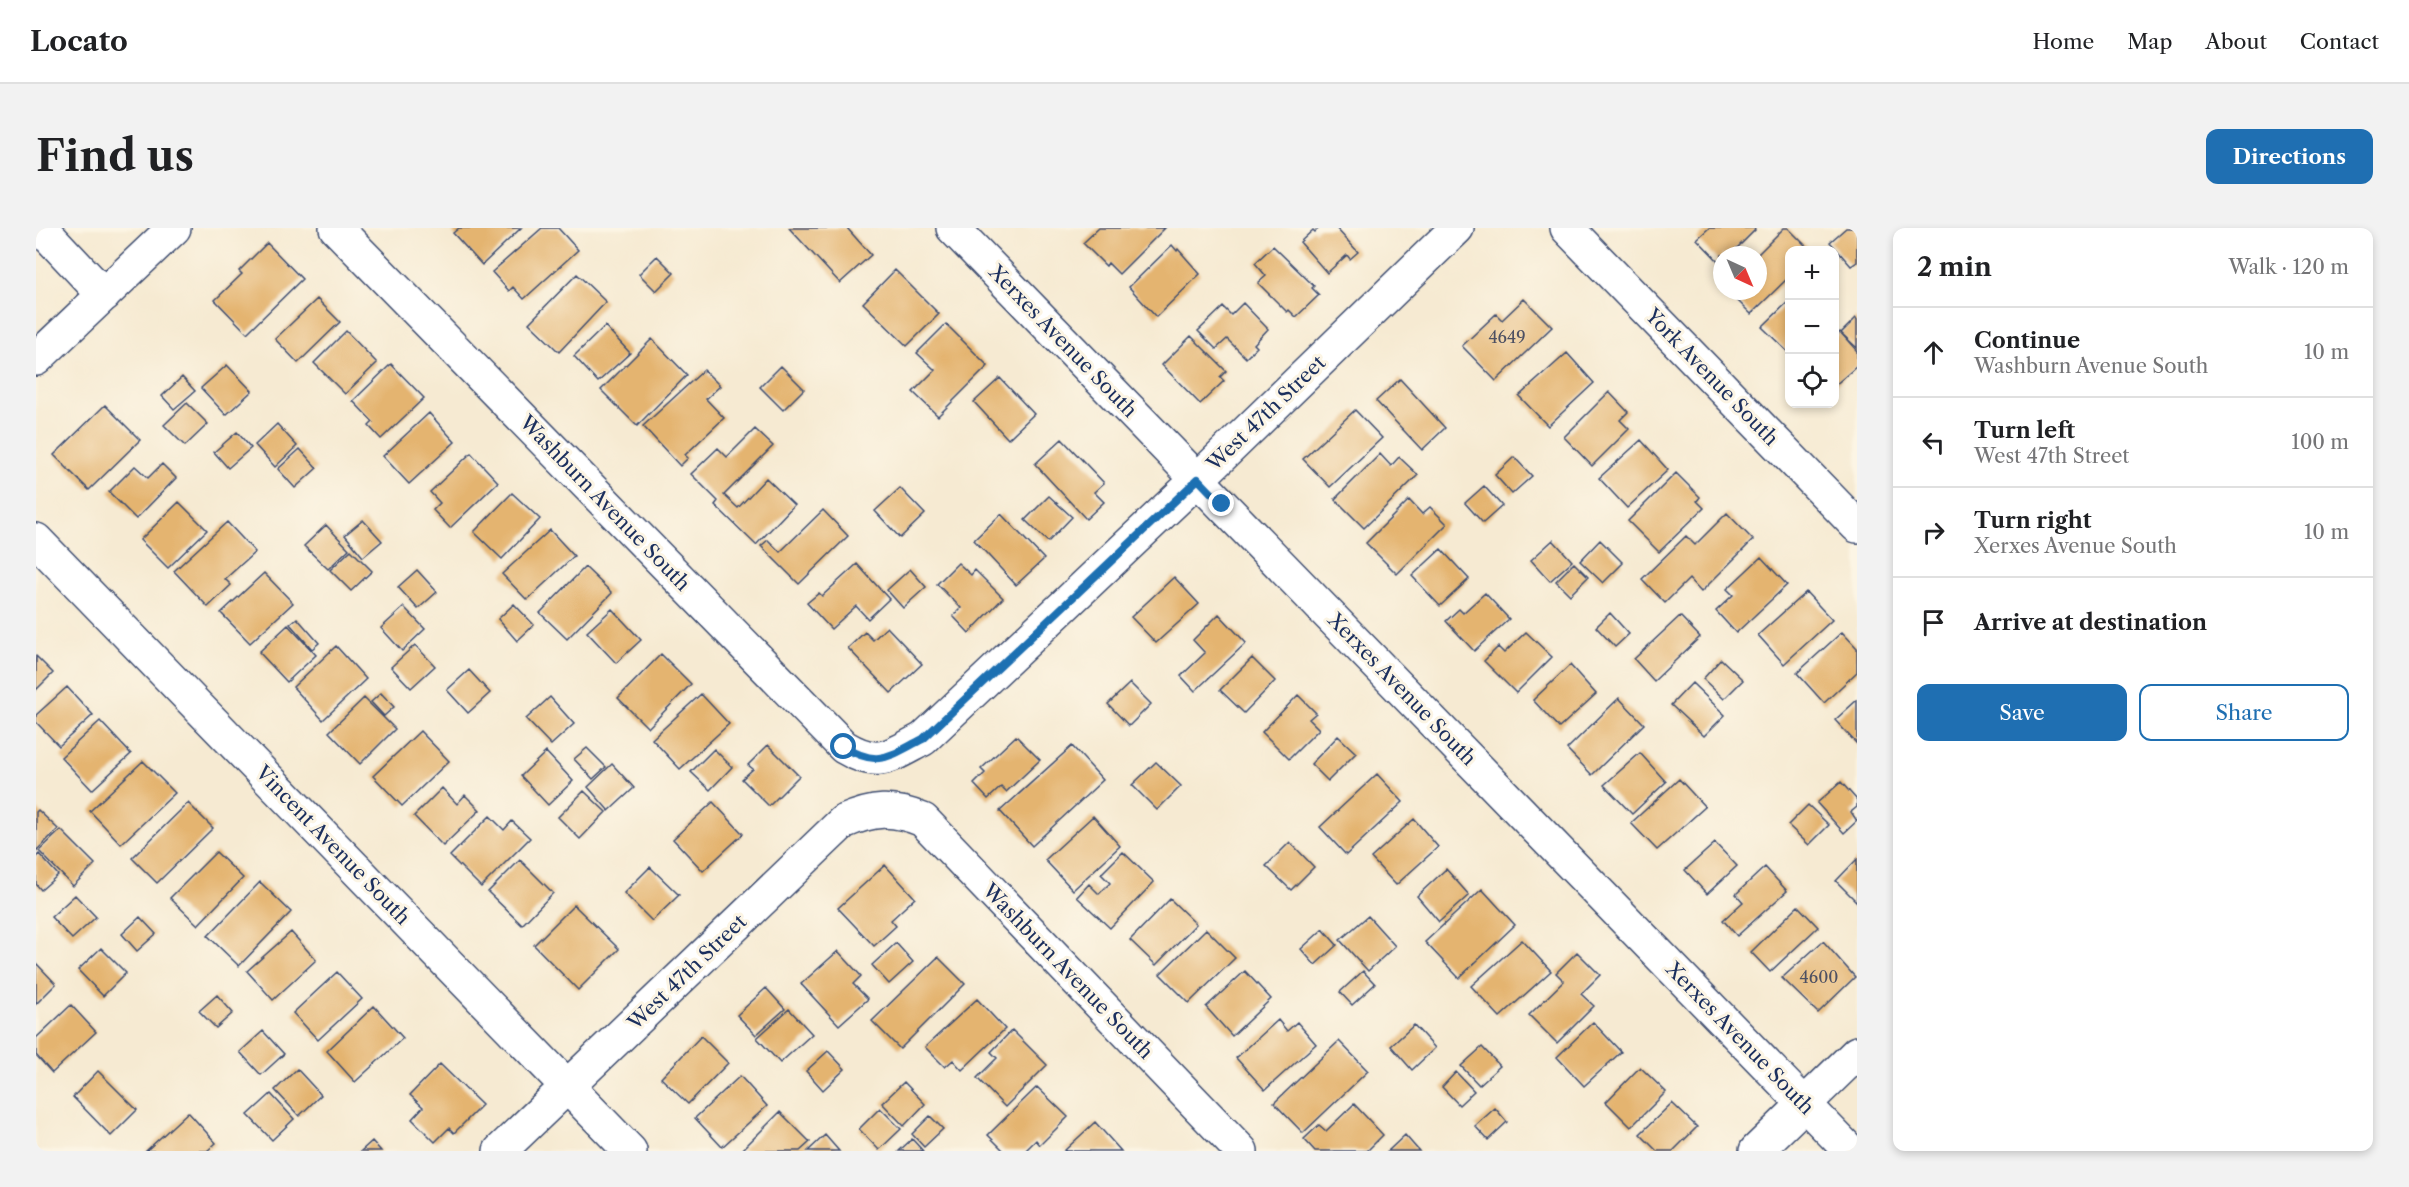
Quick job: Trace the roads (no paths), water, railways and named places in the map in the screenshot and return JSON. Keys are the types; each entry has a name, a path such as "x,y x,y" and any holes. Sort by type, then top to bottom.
{"street":[{"path":"41,228 104,295"},
{"path":"36,359 174,228"},
{"name":"Washburn Avenue South","path":"336,228 844,747 863,758 884,758"},
{"name":"Xerxes Avenue South","path":"953,228 1850,1151"},
{"name":"West 47th Street","path":"884,758 923,739 1198,479 1457,228"},
{"name":"York Avenue South","path":"1567,228 1857,526"},
{"name":"Vincent Avenue South","path":"36,540 630,1151"},
{"name":"Washburn Avenue South","path":"884,811 903,812 923,820 1241,1151"},
{"name":"West 47th Street","path":"500,1151 843,822 863,813 884,811"},
{"path":"1756,1151 1857,1053"}]}
